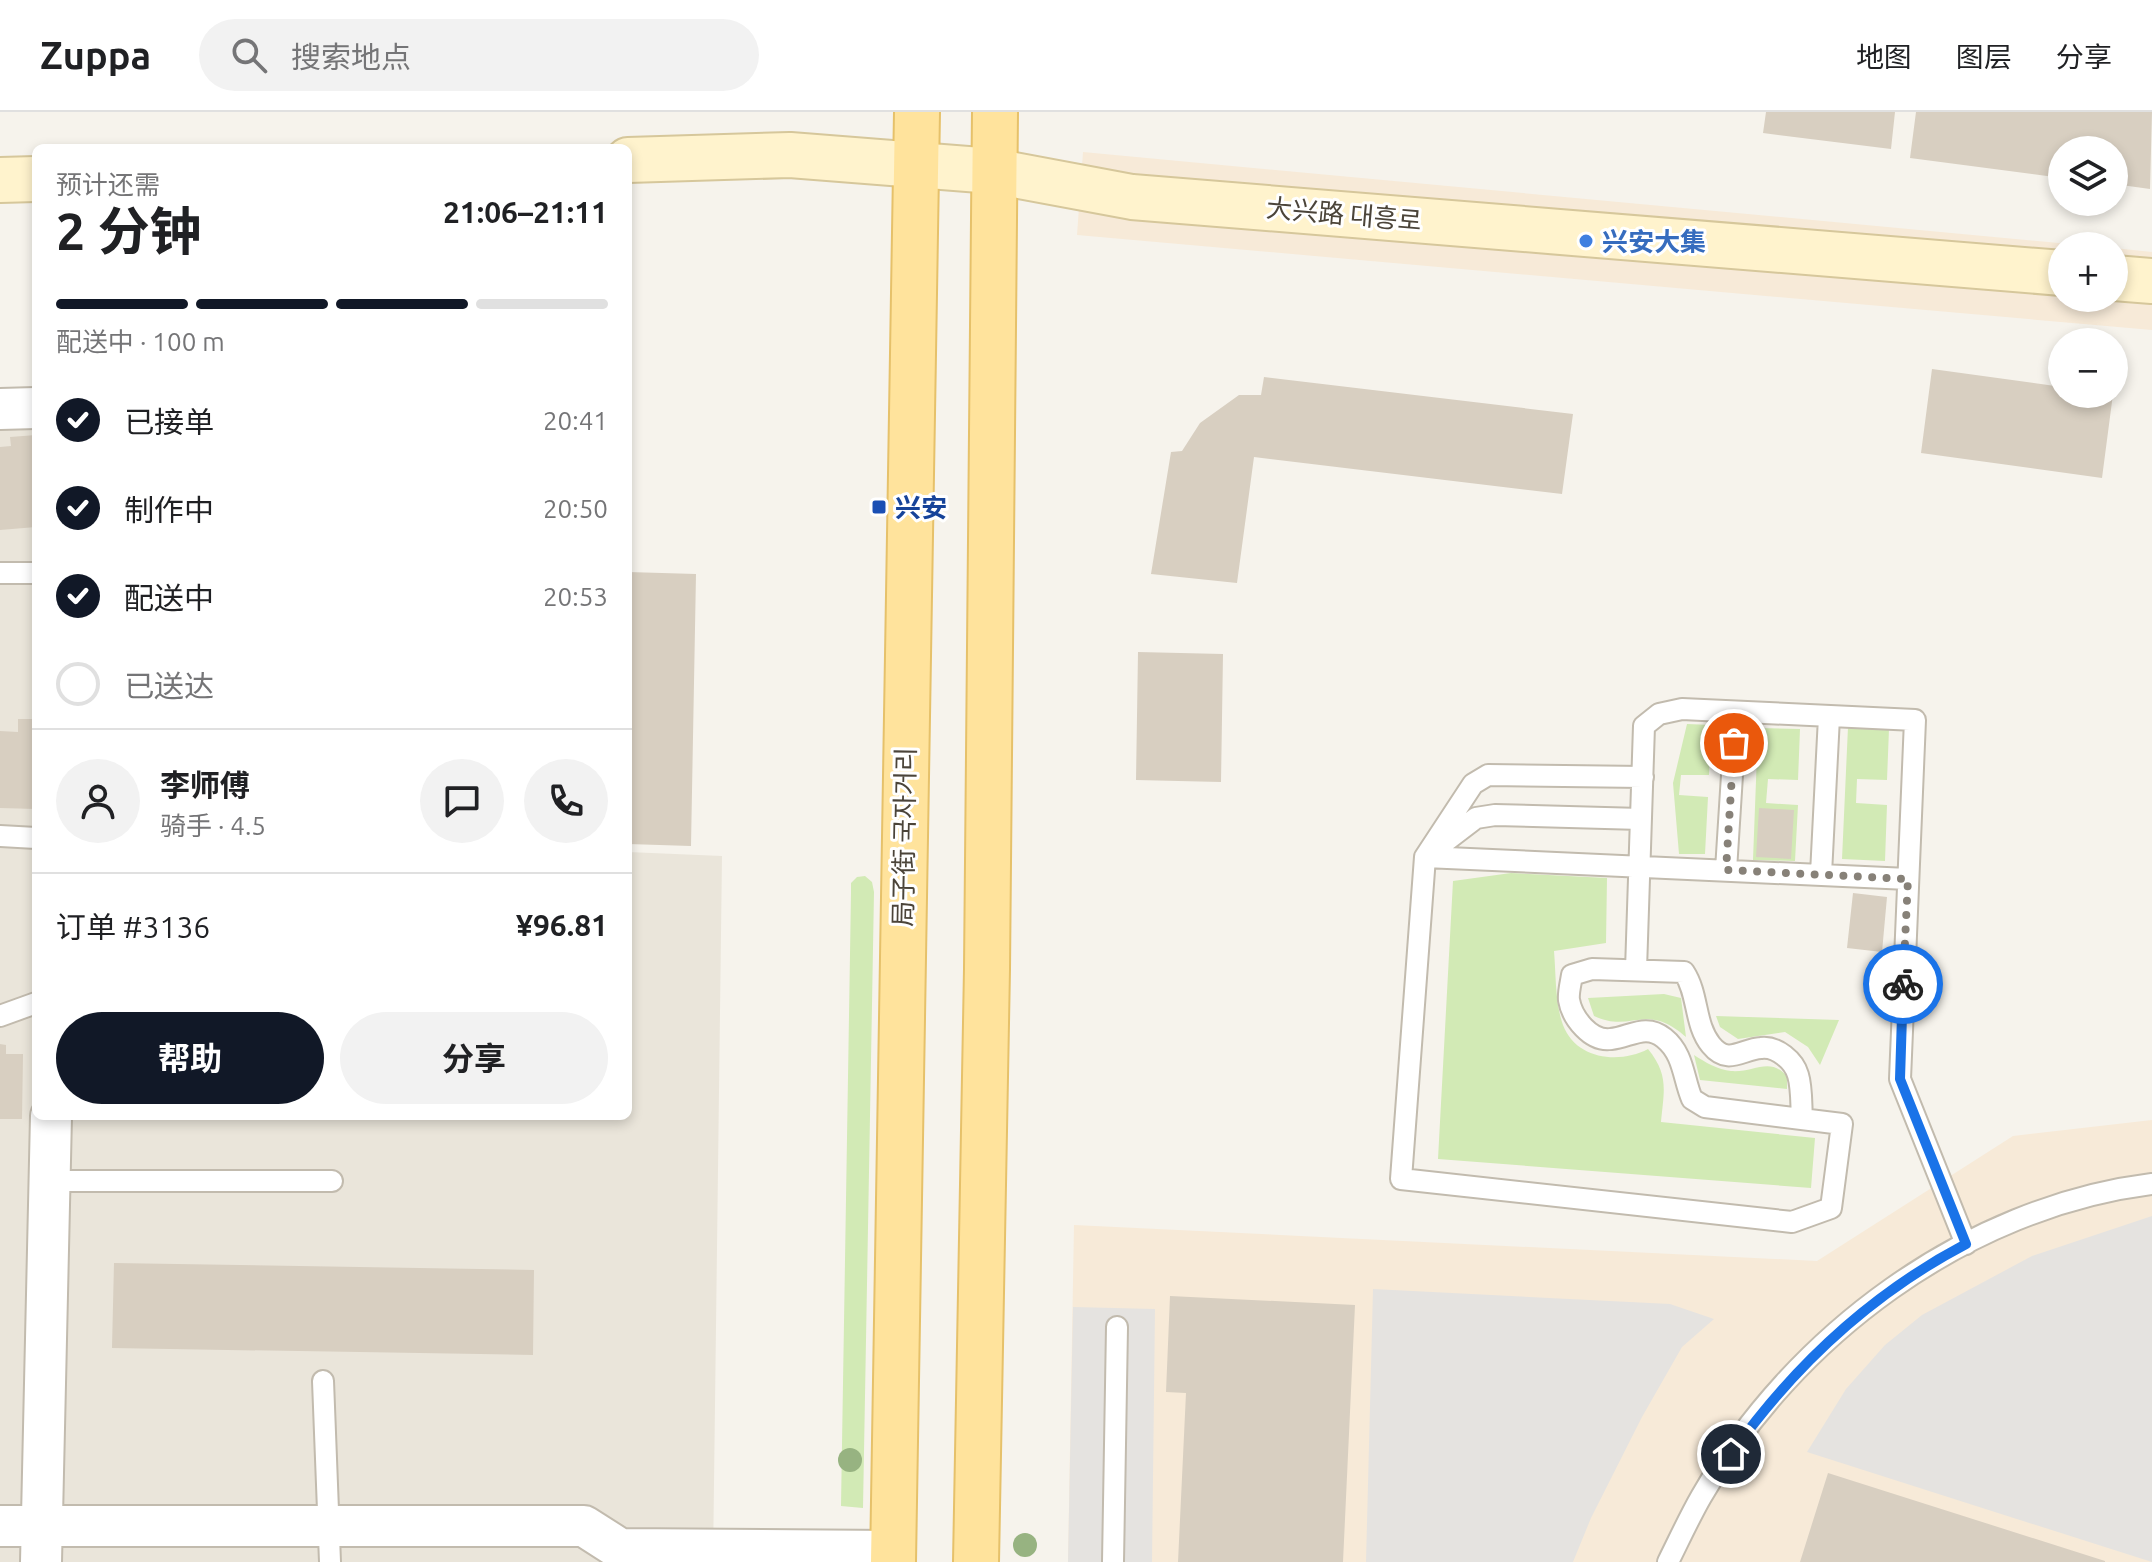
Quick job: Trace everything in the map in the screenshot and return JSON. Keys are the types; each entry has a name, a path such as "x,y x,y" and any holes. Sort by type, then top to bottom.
{"main road":[{"name":"局子街 국자거리","path":"893,1556 917,112"},
{"path":"976,1562 987,969 995,112"}],"street":[{"name":"大兴路 대흥로","path":"632,160 790,155 993,171 1132,197 2048,272"},
{"path":"0,180 32,179"},
{"path":"2128,279 2152,281"},
{"path":"0,409 32,408"},
{"path":"41,1544 51,1120"},
{"path":"0,1526 41,1544 329,1544 584,1526 611,1556 893,1556"}],"lane":[{"path":"0,573 32,573"},
{"path":"1636,970 1644,726 1659,714 1682,709 1915,720 1900,1079 1966,1244"},
{"path":"1726,870 1736,712"},
{"path":"1821,874 1829,717"},
{"path":"1643,777 1488,775 1473,784 1425,857 1401,1179 1792,1222 1831,1208 1842,1124 1705,1107 1692,1099 1682,1061 1663,1037 1648,1031 1610,1039 1596,1038 1578,1021 1569,999 1572,975 1592,969 1684,972 1693,986 1701,1027 1712,1047 1725,1056 1742,1056 1761,1048 1777,1051 1792,1061 1798,1076 1802,1118"},
{"path":"1425,857 1476,818 1495,815 1641,819"},
{"path":"0,836 32,838"},
{"path":"1425,857 1908,879"},
{"path":"0,1016 32,1004"},
{"path":"50,1181 332,1181"},
{"path":"1668,1562 1702,1495 1760,1413 1801,1366 1875,1302 1933,1261 2001,1224 2072,1199 2152,1184"},
{"path":"1113,1562 1117,1327"},
{"path":"323,1381 329,1544"}],"shaded area":[{"name":"兴安大集","path":"1083,152 2048,242 2048,312 2128,312 2128,249 2152,252 2152,330 1077,235"},
{"path":"32,422 32,1120 632,1120 632,852 722,856 713,1562 0,1562 0,423"},
{"path":"2152,1120 2152,1562 1068,1562 1074,1225 1817,1261 2013,1136"},
{"path":"2152,1216 2152,1562 1807,1452 1846,1389 1885,1345 1922,1315 2032,1256"},
{"path":"1373,1289 1670,1304 1714,1319 1682,1347 1642,1417 1591,1518 1573,1562 1366,1562"},
{"path":"1073,1307 1155,1309 1152,1562 1068,1562"}],"green space":[{"path":"1687,724 1711,725 1709,775 1681,775 1679,795 1708,797 1705,854 1679,854 1673,783"},
{"path":"1848,727 1889,729 1887,780 1857,779 1856,803 1887,805 1885,861 1842,859"},
{"path":"1758,728 1800,729 1798,780 1768,779 1766,803 1798,805 1795,861 1753,860"},
{"path":"1511,873 1607,878 1606,943 1554,951 1558,1008 1569,1037 1578,1046 1600,1056 1625,1056 1648,1049 1662,1075 1661,1122 1815,1138 1811,1188 1438,1159 1453,881"},
{"path":"865,876 872,882 874,892 863,1508 841,1506 851,883 857,877"},
{"path":"1664,994 1681,998 1686,1037 1660,1021 1619,1022 1594,1016 1588,998"},
{"path":"1716,1016 1839,1020 1820,1065 1808,1047 1785,1032 1738,1039 1720,1027"},
{"path":"1694,1055 1726,1070 1774,1067 1787,1076 1787,1089 1700,1080"}],"building":[{"path":"1766,112 1895,112 1891,149 1763,133"},
{"path":"1916,112 2152,112 2150,189 2128,186 2128,136 2048,136 2048,176 1910,158"},
{"path":"1932,369 2048,385 2048,408 2111,408 2102,478 1921,453"},
{"path":"1264,377 1573,414 1562,494 1254,457 1237,583 1151,574 1171,452 1182,451 1200,423 1239,395 1261,395"},
{"path":"32,435 32,527 0,530 0,447 11,446 10,437"},
{"path":"632,572 696,574 691,846 632,844"},
{"path":"1138,652 1223,654 1221,782 1136,780"},
{"path":"18,719 32,719 32,809 0,808 0,731 18,732"},
{"path":"1759,808 1794,810 1791,859 1756,857"},
{"path":"1853,893 1887,897 1882,952 1847,948"},
{"path":"0,1044 6,1045 6,1054 23,1054 22,1119 0,1119"},
{"path":"114,1263 534,1270 533,1355 112,1348"},
{"path":"1170,1296 1355,1305 1343,1562 1178,1562 1186,1393 1166,1392"},
{"path":"1828,1473 2105,1561 2105,1562 1800,1562"}],"way so far":[{"path":"1734,743 1726,870 1908,879 1903,984"}],"place":[{"name":"兴安大集","path":"1586,241"},
{"name":"兴安","path":"879,507"}],"route":[{"path":"1731,1454 1760,1413 1801,1366 1875,1302 1933,1261 1966,1244 1900,1079 1903,984"}]}
